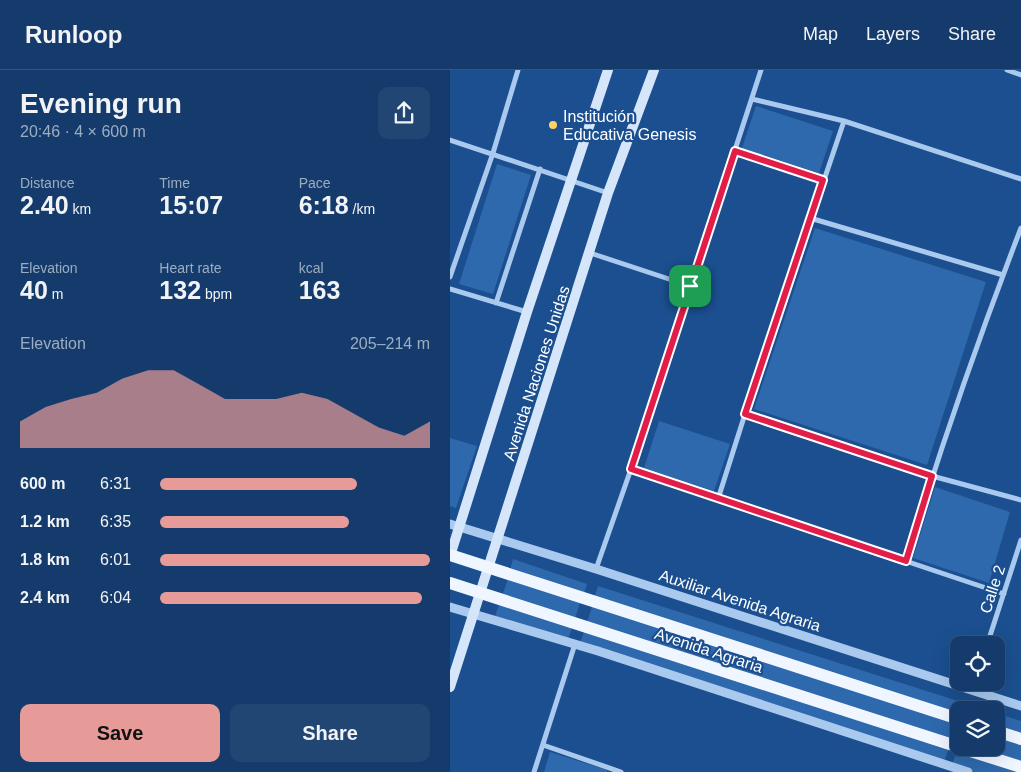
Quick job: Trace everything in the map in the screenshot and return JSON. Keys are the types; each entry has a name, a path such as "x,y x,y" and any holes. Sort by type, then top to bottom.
{"main road":[{"path":"450,555 455,525 608,70"},
{"name":"Avenida Naciones Unidas","path":"450,687 608,193 654,70"},
{"name":"Avenida Agraria","path":"450,555 950,716"},
{"name":"Avenida Agraria","path":"450,583 950,744"},
{"path":"1005,734 1021,739"},
{"name":"Avenida Agraria","path":"987,756 1021,767"}],"street":[{"path":"450,277 493,153 518,70"},
{"path":"596,569 631,469 761,70"},
{"path":"1007,70 1021,74"},
{"path":"752,99 844,121 1021,179"},
{"path":"718,499 810,218 844,121"},
{"path":"450,140 608,193"},
{"path":"735,151 823,180"},
{"path":"496,303 540,169"},
{"path":"810,218 1003,275"},
{"path":"906,561 932,476 1021,228"},
{"path":"590,252 690,286"},
{"path":"450,289 527,312"},
{"path":"745,414 932,476 1021,500"},
{"path":"631,469 1004,594"},
{"name":"Auxiliar Avenida Agraria","path":"455,525 950,679"},
{"name":"Calle 2","path":"990,636 1021,540"},
{"path":"450,607 575,644 947,769 968,772"},
{"path":"534,772 575,644"},
{"name":"Auxiliar Avenida Agraria","path":"985,691 1021,706"},
{"path":"542,745 621,772"}],"shaded area":[{"path":"756,106 833,131 819,173 742,148"},
{"path":"497,164 531,175 493,294 459,284"},
{"path":"815,228 986,282 927,465 754,409"},
{"path":"659,421 730,444 714,491 644,468"},
{"path":"450,438 477,446 456,508 450,506"},
{"path":"935,487 1010,512 989,583 913,558"},
{"path":"513,559 587,584 584,594 510,570"},
{"path":"509,576 581,599 575,619 502,596"},
{"path":"598,586 958,701 950,701 950,713 594,598"},
{"path":"500,602 573,625 568,640 495,616"},
{"path":"593,603 950,719 950,742 587,623"},
{"path":"585,629 949,748 944,762 580,643"},
{"path":"1005,716 1021,721 1021,736 1005,732"},
{"path":"1005,738 1021,743 1021,765 991,756 1005,756"},
{"path":"550,752 607,770 607,772 544,772"},
{"path":"955,756 974,756 1021,772 975,772 952,765"}],"place":[{"name":"Institución Educativa Genesis","path":"553,125"}],"route":[{"path":"735,151 823,180 745,414 932,476 906,561 631,469 690,286 735,151"}]}
